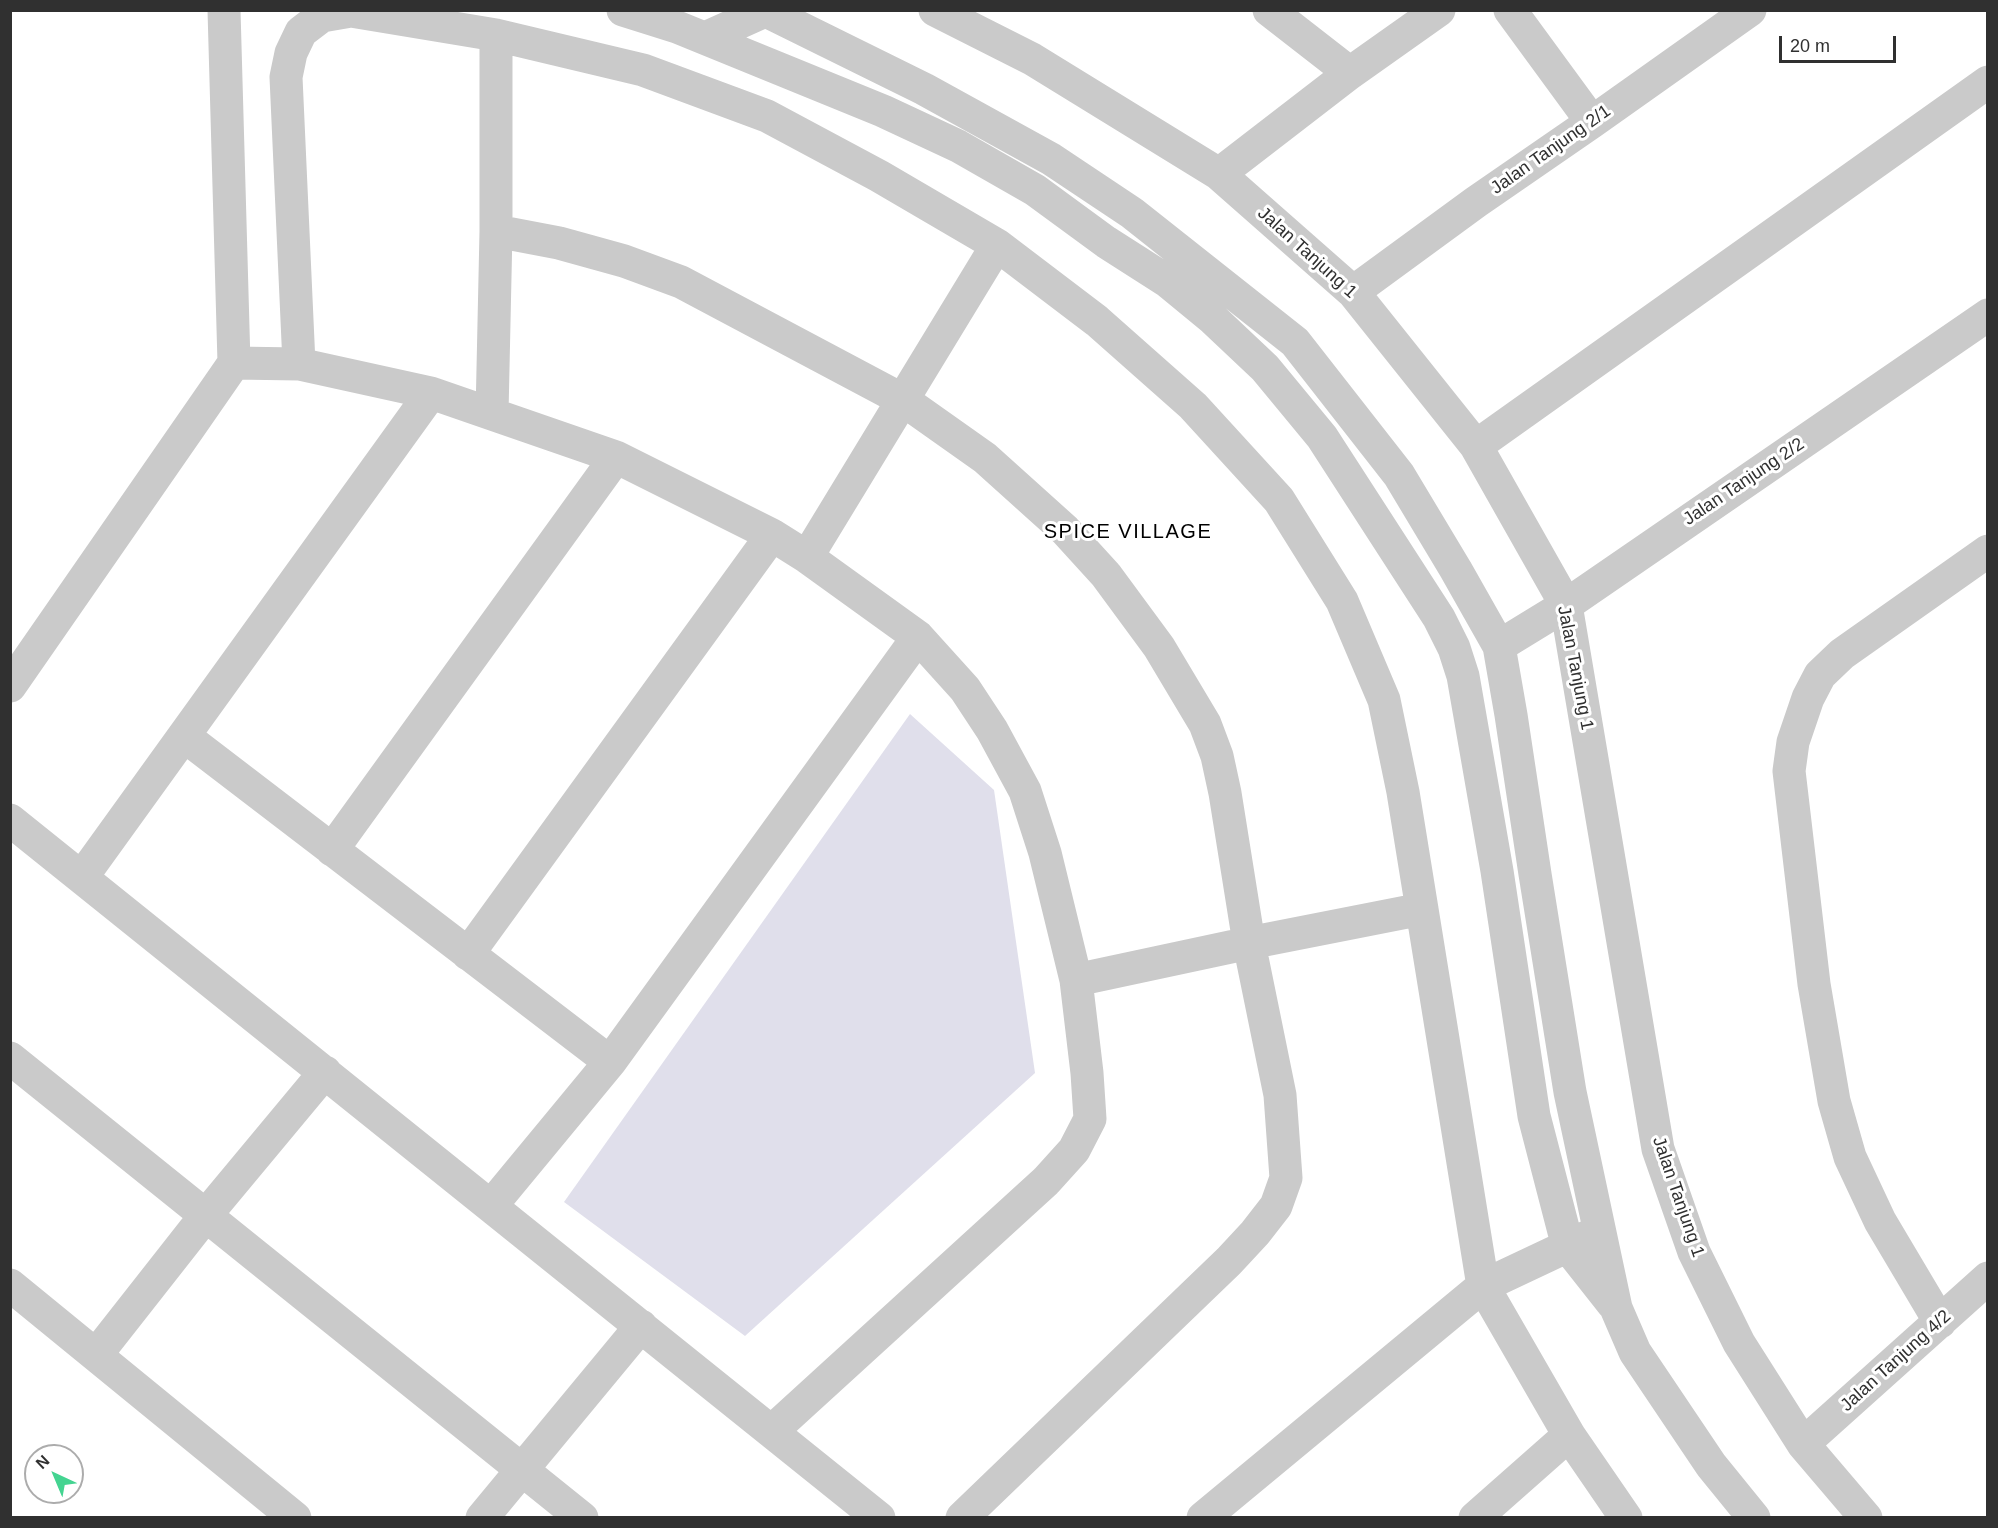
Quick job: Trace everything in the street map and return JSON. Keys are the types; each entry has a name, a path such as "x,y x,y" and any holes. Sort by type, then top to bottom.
{"street":[{"path":"10,686 234,363 224,10"},
{"path":"623,10 677,27 804,77 958,146 1035,190 1106,242 1167,281 1212,318 1265,368 1322,437 1439,618 1454,648 1464,676 1534,1116 1568,1247 1616,1308"},
{"name":"Jalan Tanjung 1","path":"935,10 1032,59 1219,174 1353,292 1476,446 1566,605 1658,1149 1699,1262 1739,1343 1803,1444 1866,1518"},
{"path":"1269,10 1350,73"},
{"path":"1219,174 1350,73 1439,10"},
{"path":"1510,10 1592,122"},
{"path":"299,364 286,77 291,52 301,32 322,16 351,11 496,34 643,70 766,116 879,176 997,245 1097,321 1193,406 1279,500 1342,601 1384,700 1403,792 1483,1286 1569,1434 1626,1518"},
{"path":"705,38 764,11"},
{"path":"764,11 804,77"},
{"path":"764,11 924,88 1051,159 1132,213 1295,342 1399,475 1499,646 1570,1092 1616,1308 1635,1352 1711,1465 1754,1518"},
{"name":"Jalan Tanjung 2/1","path":"1353,292 1739,14"},
{"path":"492,414 496,231 496,34"},
{"path":"1476,446 1988,82"},
{"path":"496,231 559,243 624,261 681,282 903,400 985,458 1065,530 1106,575 1159,647 1204,724 1217,756 1249,943 1280,1095 1286,1178 1276,1206 1229,1261 962,1518"},
{"path":"807,557 997,245"},
{"name":"Jalan Tanjung 2/2","path":"1499,646 1566,605 1988,315"},
{"path":"234,363 299,364 431,393 616,457 772,535 807,557 918,637 965,689 992,730 1025,791 1045,853 1076,980 1090,1119 1074,1150 1046,1180 772,1431"},
{"path":"82,877 431,393"},
{"path":"332,850 616,457"},
{"path":"468,954 772,535"},
{"path":"1940,1322 1880,1221 1850,1156 1834,1101 1814,984 1790,771 1793,742 1808,698 1820,675 1842,654 1988,551"},
{"path":"1439,618 1499,646"},
{"path":"491,1206 610,1062 918,637"},
{"path":"1472,718 1499,646"},
{"path":"184,736 610,1062"},
{"path":"10,820 879,1518"},
{"path":"1076,980 1422,909"},
{"path":"10,1058 582,1518"},
{"path":"96,1355 206,1215 325,1072"},
{"path":"1203,1518 1483,1286 1601,1230"},
{"name":"Jalan Tanjung 4/2","path":"1803,1444 1988,1278"},
{"path":"10,1285 295,1518"},
{"path":"482,1518 640,1326"},
{"path":"1475,1518 1569,1434"}],"shaded area":[{"path":"910,714 994,790 1035,1073 745,1336 564,1202"}],"district":[{"name":"SPICE VILLAGE","path":"1128,532"}]}
